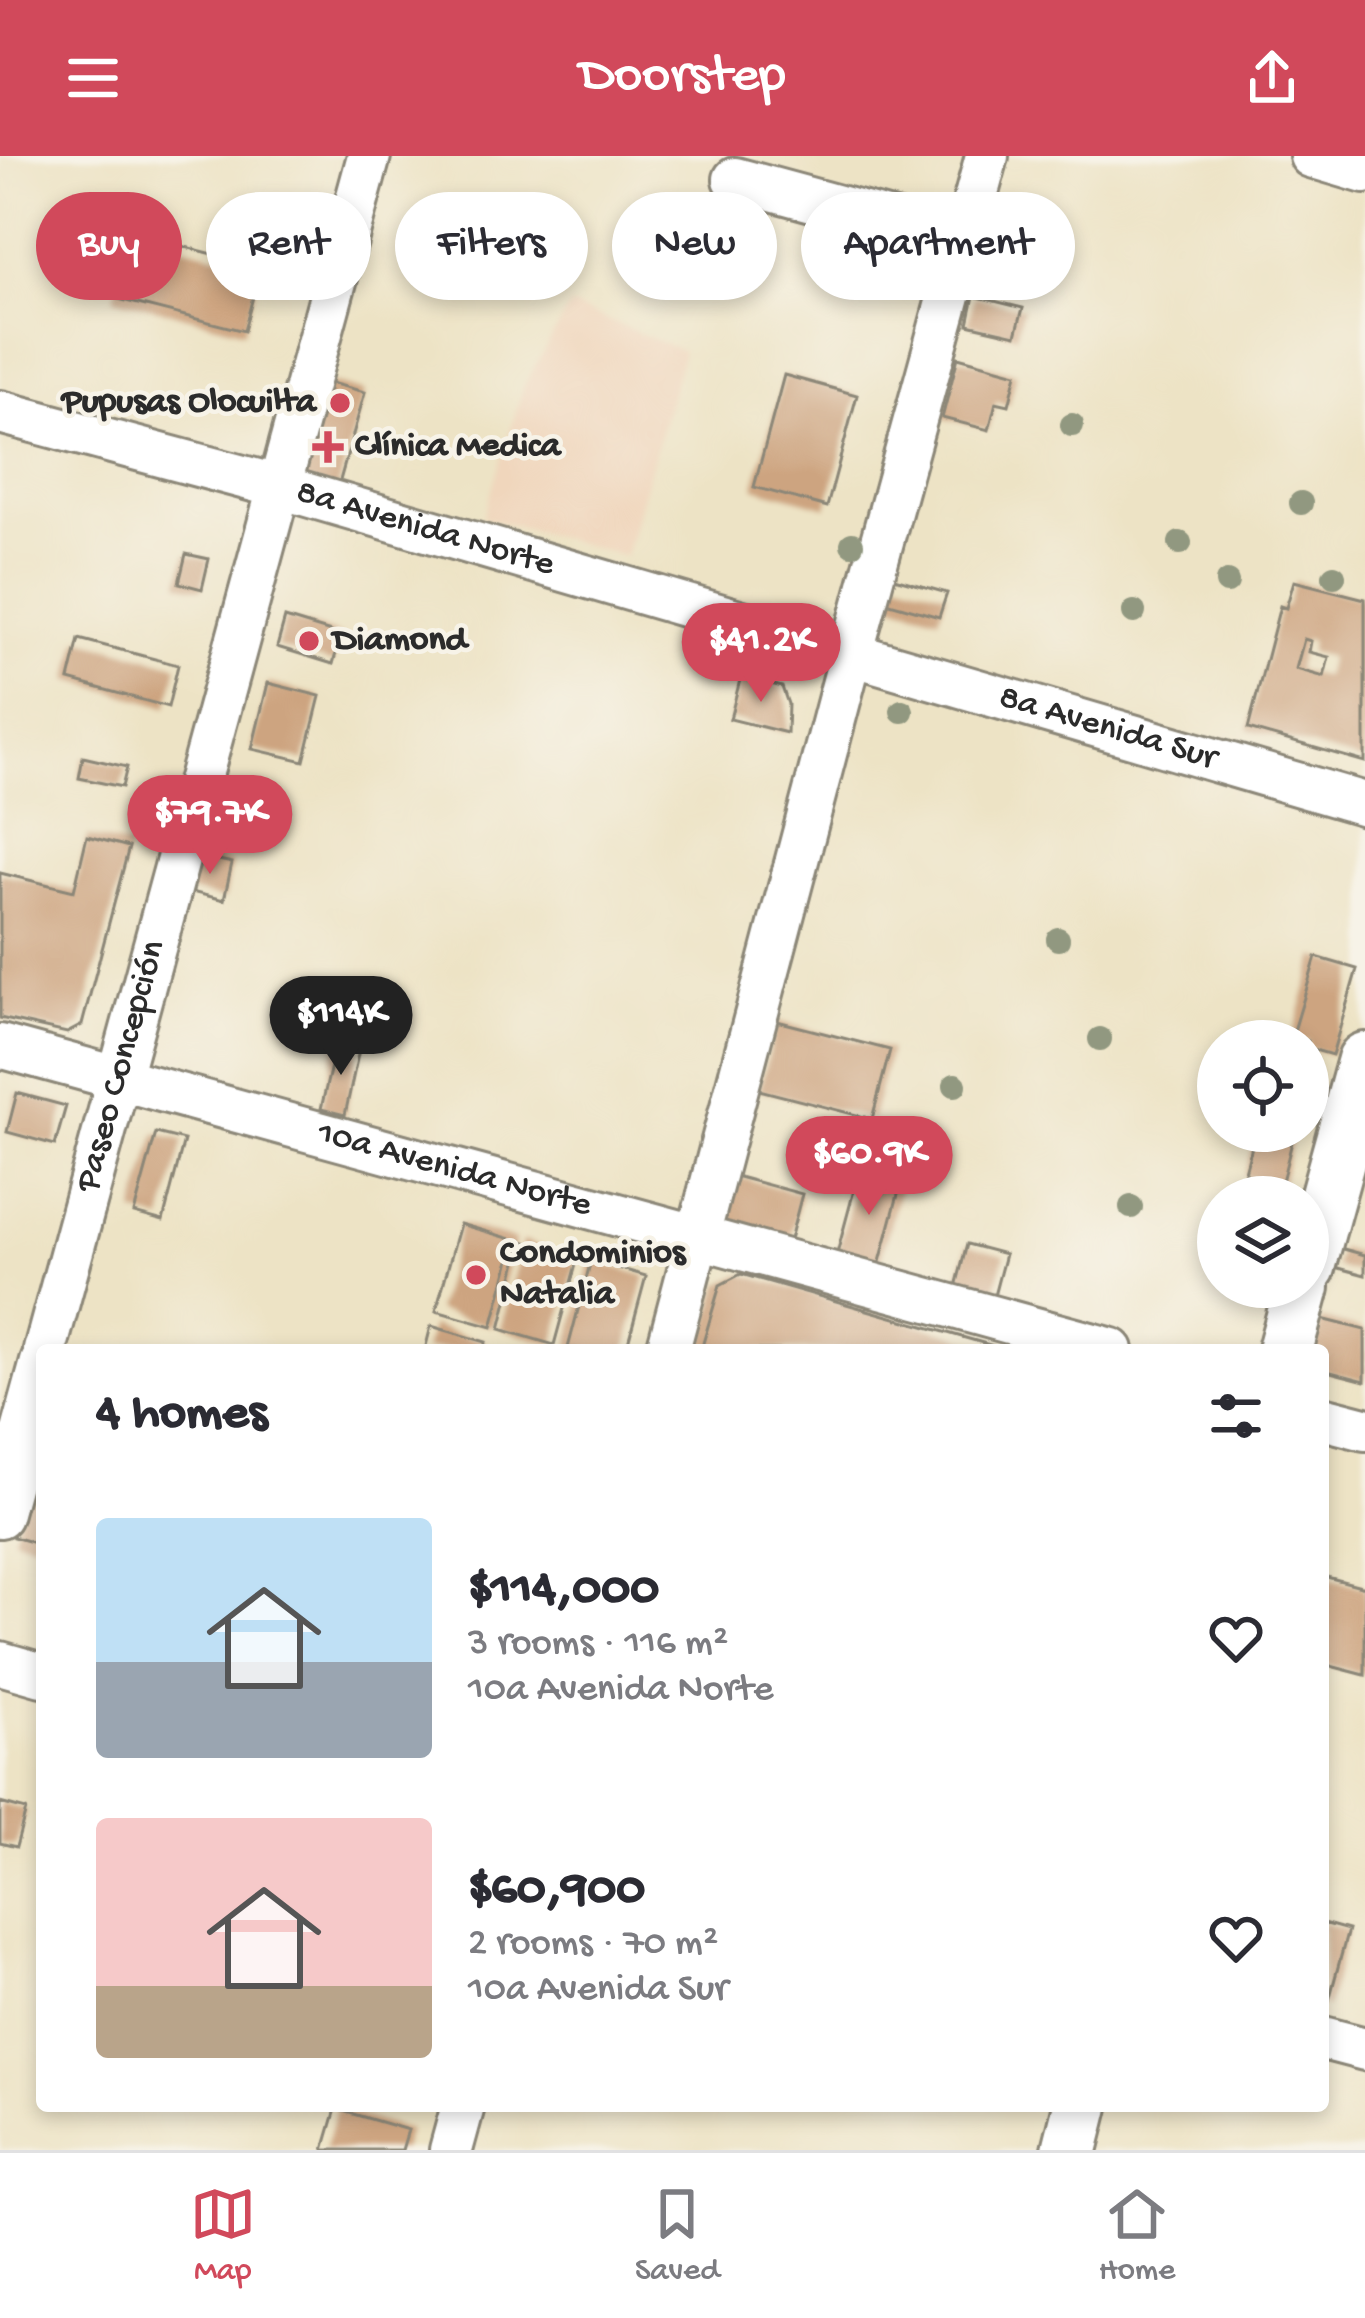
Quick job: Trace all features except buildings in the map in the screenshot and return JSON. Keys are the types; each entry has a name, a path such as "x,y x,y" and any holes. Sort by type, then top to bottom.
{"main road":[{"path":"1329,1191 1365,1060"},
{"path":"1287,1344 1296,1308"},
{"path":"1070,2150 1080,2112"}],"street":[{"name":"Paseo Concepción","path":"47,1344 369,156"},
{"path":"977,192 987,156"},
{"path":"1311,156 1365,172"},
{"path":"735,179 801,197"},
{"path":"670,1344 948,300"},
{"name":"8a Avenida Norte","path":"0,412 280,487 850,655"},
{"name":"8a Avenida Sur","path":"850,655 1365,803"},
{"name":"10a Avenida Norte","path":"0,1046 1091,1344"},
{"path":"0,1516 36,1384"},
{"path":"1329,1420 1365,1429"},
{"path":"0,1663 36,1673"},
{"path":"1329,2040 1365,2049"},
{"path":"451,2150 461,2112"}],"shaded area":[{"path":"570,305 683,351 625,556 483,517 524,386"}],"place":[{"name":"Pupusas Olocuilta","path":"340,403"},
{"name":"Clínica Medica","path":"328,447"},
{"name":"Diamond","path":"309,641"},
{"name":"Condominios Natalia","path":"476,1275"}]}
